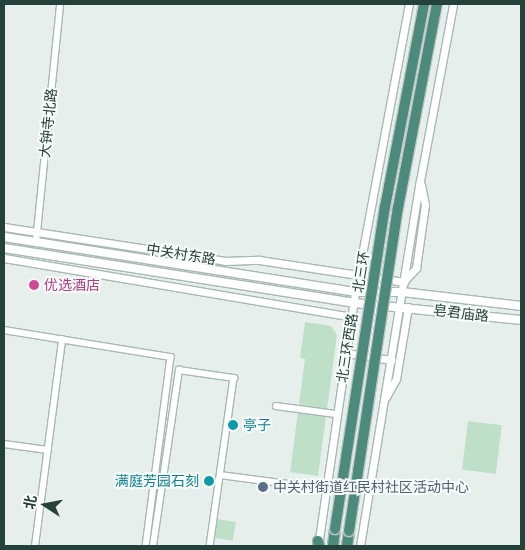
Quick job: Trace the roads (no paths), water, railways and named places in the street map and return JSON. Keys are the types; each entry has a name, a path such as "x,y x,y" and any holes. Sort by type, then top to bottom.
{"highway":[{"name":"北三环","path":"333,546 386,207 424,4"},
{"name":"北三环","path":"347,546 398,208 437,4"}],"main road":[{"name":"中关村东路","path":"4,237 355,292 378,292"},
{"name":"中关村东路","path":"4,248 354,303 376,304"},
{"name":"皂君庙路","path":"378,292 402,292 521,306"},
{"name":"皂君庙路","path":"376,304 521,320"}],"street":[{"name":"大钟寺北路","path":"36,242 60,4"},
{"name":"北三环西路","path":"318,544 355,292 409,4"},
{"path":"384,400 396,379 404,306 402,292 404,282 416,268 425,205 420,181 453,4"},
{"name":"中关村东路","path":"4,227 225,261 259,260 404,282"},
{"path":"4,258 352,317"},
{"path":"368,356 380,278"},
{"path":"360,546 391,360 404,306"},
{"path":"4,330 171,357 146,546"},
{"path":"36,546 62,340"},
{"path":"346,353 391,360"},
{"path":"153,546 180,370 234,378 210,546"},
{"path":"276,406 337,414"},
{"path":"4,444 48,450"},
{"path":"220,475 326,489"}],"place":[{"name":"优选酒店","path":"34,285"},
{"name":"亭子","path":"233,425"},
{"name":"满庭芳园石刻","path":"209,481"},
{"name":"中关村街道红民村社区活动中心","path":"263,487"}]}
